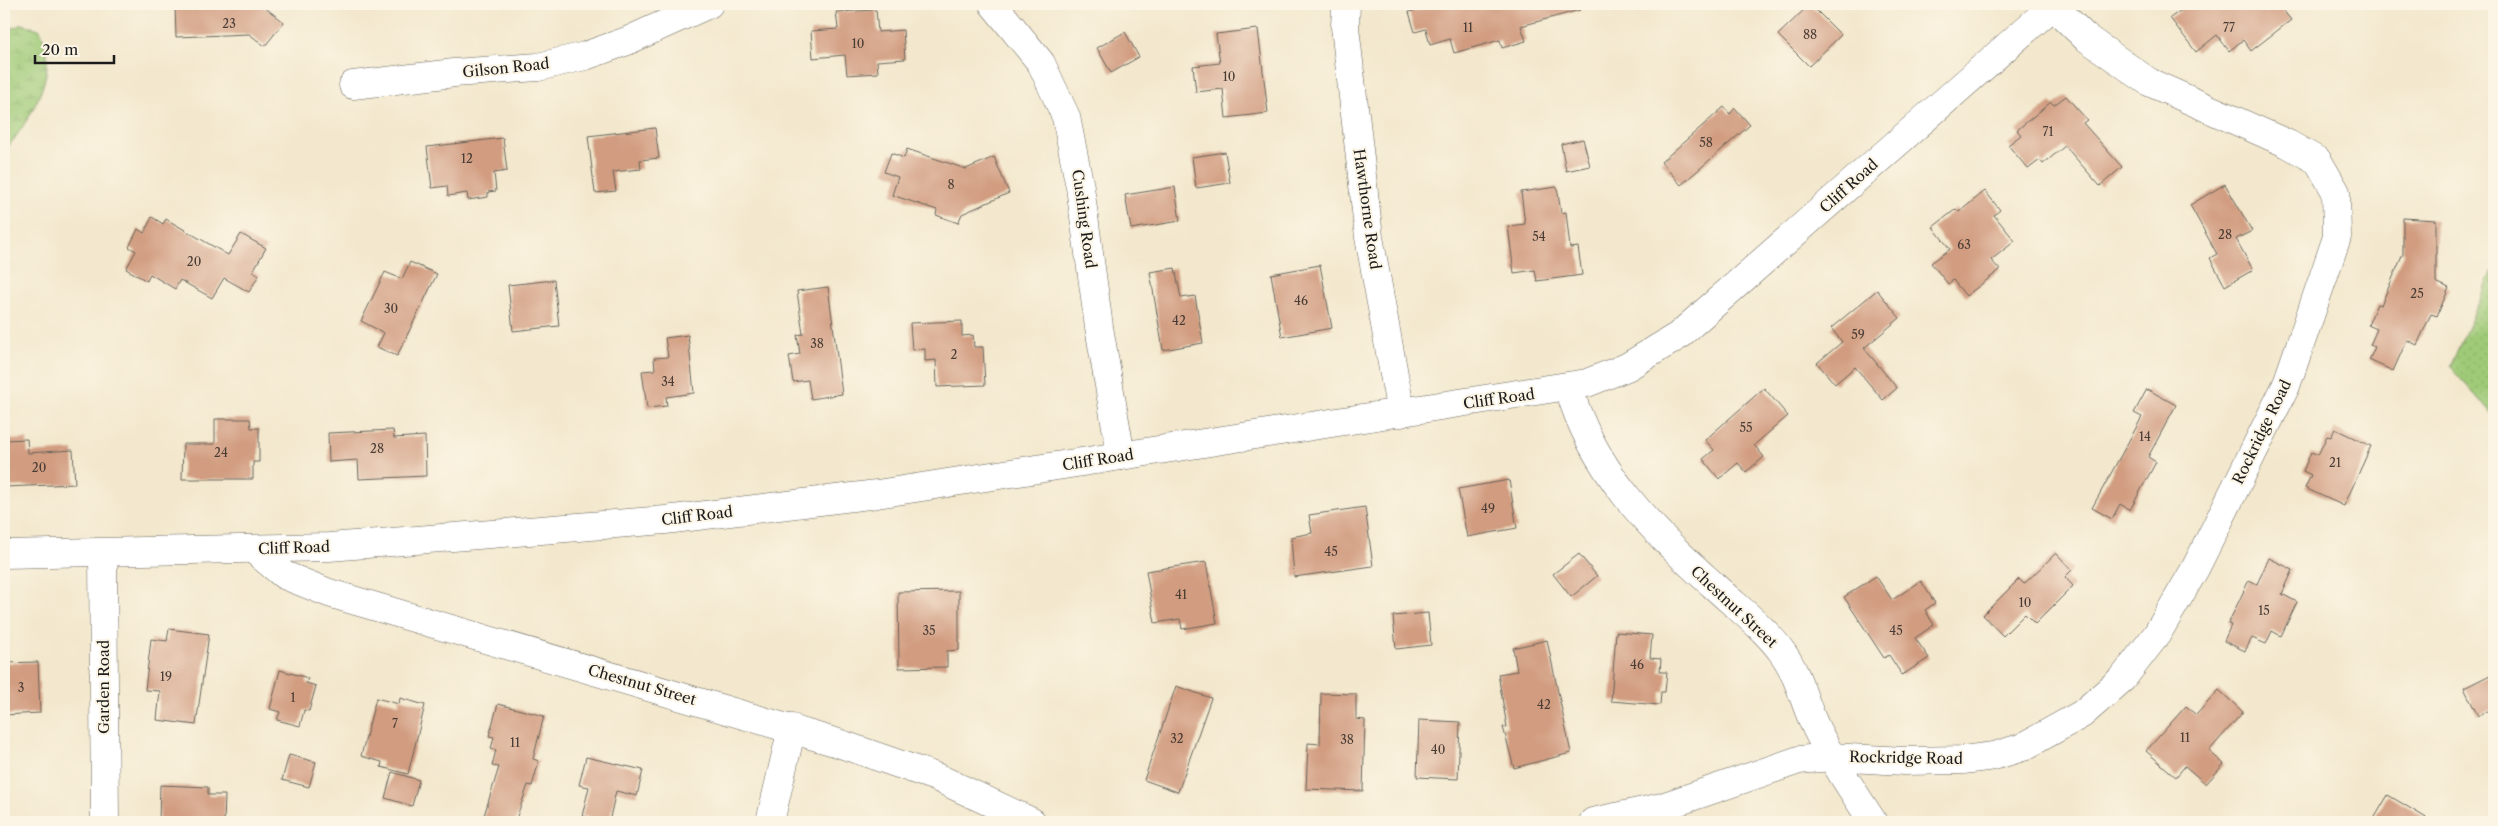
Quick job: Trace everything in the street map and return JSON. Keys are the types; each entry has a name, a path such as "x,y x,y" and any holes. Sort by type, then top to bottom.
{"street":[{"name":"Gilson Road","path":"352,85 454,73 538,67 585,56 627,41 710,4"},
{"name":"Cushing Road","path":"992,4 1041,63 1066,117 1080,187 1099,327 1121,456"},
{"name":"Hawthorne Road","path":"1346,4 1345,27 1369,237 1400,413"},
{"name":"Cliff Road","path":"4,554 254,550 367,545 665,520 877,494 1569,388 1614,374 1678,336 2053,4"},
{"name":"Rockridge Road","path":"1831,757 1923,761 1963,760 1994,756 2023,746 2065,724 2097,703 2123,678 2152,640 2180,595 2286,386 2337,237 2336,192 2318,161 2288,144 2149,82 2085,37 2053,4"},
{"name":"Chestnut Street","path":"1569,388 1580,421 1591,443 1630,502 1672,547 1760,628 1783,653 1795,674 1809,713 1831,757 1873,822"},
{"name":"Chestnut Street","path":"254,550 284,575 329,593 792,728 936,777 1032,822"},
{"name":"Garden Road","path":"103,553 105,822"},
{"path":"770,822 792,728"},
{"path":"1593,822 1662,807 1799,760 1831,757"}],"green space":[{"path":"22,24 39,29 45,45 47,61 45,78 32,110 4,152 4,32"},
{"path":"2494,268 2494,416 2450,367"}],"building":[{"path":"175,4 260,4 284,22 265,46 249,34 176,37"},
{"path":"1420,4 1579,4 1580,10 1521,26 1526,41 1502,48 1500,40 1454,53 1450,39 1430,45 1426,29 1415,32 1409,12 1422,9"},
{"path":"1810,4 1841,35 1809,66 1778,35"},
{"path":"2190,4 2278,4 2291,20 2251,51 2243,40 2229,51 2217,35 2196,52 2170,18"},
{"path":"876,10 878,32 903,30 905,59 877,61 878,73 847,75 845,55 813,58 811,31 838,29 836,12"},
{"path":"1258,29 1268,113 1226,118 1223,89 1196,92 1193,66 1220,63 1216,34"},
{"path":"1125,32 1139,57 1111,73 1097,48"},
{"path":"2066,96 2087,120 2083,123 2122,167 2100,186 2065,146 2043,164 2040,160 2028,169 2008,145 2021,135 2017,130 2051,102 2054,105"},
{"path":"1724,107 1730,114 1735,108 1750,125 1681,185 1661,162"},
{"path":"655,128 659,158 640,160 641,169 613,172 616,191 595,193 588,136"},
{"path":"503,138 507,171 494,173 496,191 488,192 488,197 468,200 467,193 448,196 447,186 432,188 427,147"},
{"path":"1583,139 1590,166 1566,171 1561,144"},
{"path":"907,149 966,169 994,157 1009,193 962,214 958,223 936,215 937,210 892,195 898,177 884,172 891,153 904,158"},
{"path":"1225,152 1230,183 1196,188 1192,157"},
{"path":"2225,184 2252,231 2236,239 2253,270 2225,286 2210,258 2217,254 2190,205"},
{"path":"1175,187 1180,221 1131,229 1125,195"},
{"path":"1557,187 1561,213 1566,212 1570,248 1578,247 1582,275 1537,281 1535,270 1514,273 1508,226 1525,224 1521,192"},
{"path":"1985,191 2000,210 1994,215 2015,241 1991,260 2000,270 1966,296 1953,280 1948,284 1931,263 1950,249 1933,227 1956,209 1959,212"},
{"path":"152,217 163,224 166,219 228,255 241,234 266,248 253,271 259,275 249,292 224,278 212,298 180,280 175,289 150,274 147,281 126,269 136,251 129,247 138,229 144,233"},
{"path":"2403,218 2436,220 2436,282 2449,288 2437,316 2431,314 2417,345 2407,340 2393,371 2369,360 2375,347 2370,345 2377,329 2368,325 2377,304 2381,305 2403,254"},
{"path":"410,262 437,274 397,356 377,347 384,333 361,321 385,272 402,279"},
{"path":"1320,265 1332,328 1282,337 1271,274"},
{"path":"1175,268 1181,298 1195,296 1203,343 1163,350 1150,272"},
{"path":"554,280 559,326 513,331 508,285"},
{"path":"828,287 842,394 811,399 808,380 793,382 789,356 800,354 797,335 803,334 797,291"},
{"path":"1877,290 1900,318 1864,348 1897,388 1883,400 1855,367 1835,384 1817,363 1842,342 1831,328"},
{"path":"962,321 962,336 973,335 974,347 983,347 985,385 937,387 936,360 925,361 925,349 912,350 910,323"},
{"path":"688,335 694,393 666,397 667,406 647,408 642,371 655,370 654,358 668,357 665,338"},
{"path":"1764,388 1788,416 1754,445 1764,457 1746,472 1738,463 1719,479 1703,459 1714,450 1705,440"},
{"path":"2147,389 2176,405 2148,457 2156,462 2130,510 2120,504 2112,519 2092,508 2142,417 2134,413"},
{"path":"215,419 250,419 251,428 259,428 259,462 253,462 253,479 182,479 183,444 215,444"},
{"path":"2335,429 2371,446 2344,506 2305,488 2311,475 2303,471 2311,452 2318,455 2327,436 2331,437"},
{"path":"393,430 394,438 425,436 426,476 359,479 358,460 329,462 328,433"},
{"path":"27,439 28,453 73,450 75,484 4,487 4,440"},
{"path":"1509,480 1517,528 1467,537 1458,489"},
{"path":"1365,507 1373,566 1294,577 1291,537 1312,533 1309,515"},
{"path":"2056,553 2072,570 2065,577 2073,586 2035,624 2025,614 2003,636 1983,615 2019,579 2024,584"},
{"path":"1579,554 1597,576 1571,597 1553,574"},
{"path":"2269,558 2293,570 2282,594 2297,602 2281,636 2272,631 2266,644 2252,638 2245,651 2224,641 2231,625 2228,624 2249,580 2257,584"},
{"path":"1206,562 1217,623 1182,629 1180,619 1155,623 1146,571"},
{"path":"1876,576 1892,600 1921,581 1935,603 1925,610 1934,625 1915,638 1929,658 1902,675 1889,655 1884,658 1844,597"},
{"path":"959,591 959,650 947,651 947,667 899,668 898,592"},
{"path":"1428,613 1431,645 1396,649 1393,616"},
{"path":"169,629 209,634 196,725 157,720 160,691 145,690 151,639 167,641"},
{"path":"1616,632 1652,635 1650,658 1661,659 1660,672 1667,672 1665,692 1661,692 1660,705 1611,701"},
{"path":"1547,640 1571,753 1514,768 1503,727 1507,727 1498,674 1517,671 1513,648"},
{"path":"38,662 40,713 4,715 4,663"},
{"path":"280,670 308,678 306,683 316,686 309,711 304,710 300,726 277,720 280,712 270,709"},
{"path":"2494,673 2494,708 2478,716 2464,688"},
{"path":"1176,686 1211,698 1178,792 1144,780"},
{"path":"2219,690 2243,712 2209,751 2224,764 2206,784 2185,766 2176,777 2146,751 2186,706 2196,715"},
{"path":"1321,693 1356,694 1356,719 1365,720 1363,791 1306,789 1308,743 1320,744"},
{"path":"376,698 399,704 400,698 425,705 408,774 381,767 382,762 361,756"},
{"path":"498,704 544,716 533,759 539,761 532,786 528,785 515,822 482,822 499,767 492,766 496,750 491,749 494,737 489,736"},
{"path":"1419,720 1460,722 1458,779 1417,777"},
{"path":"289,755 316,762 309,787 282,780"},
{"path":"586,757 643,770 637,796 616,791 609,822 582,816 589,787 579,785"},
{"path":"392,772 419,780 412,806 385,798"},
{"path":"160,785 208,787 208,795 225,795 224,822 159,822"},
{"path":"2388,795 2433,822 2372,822"}]}
